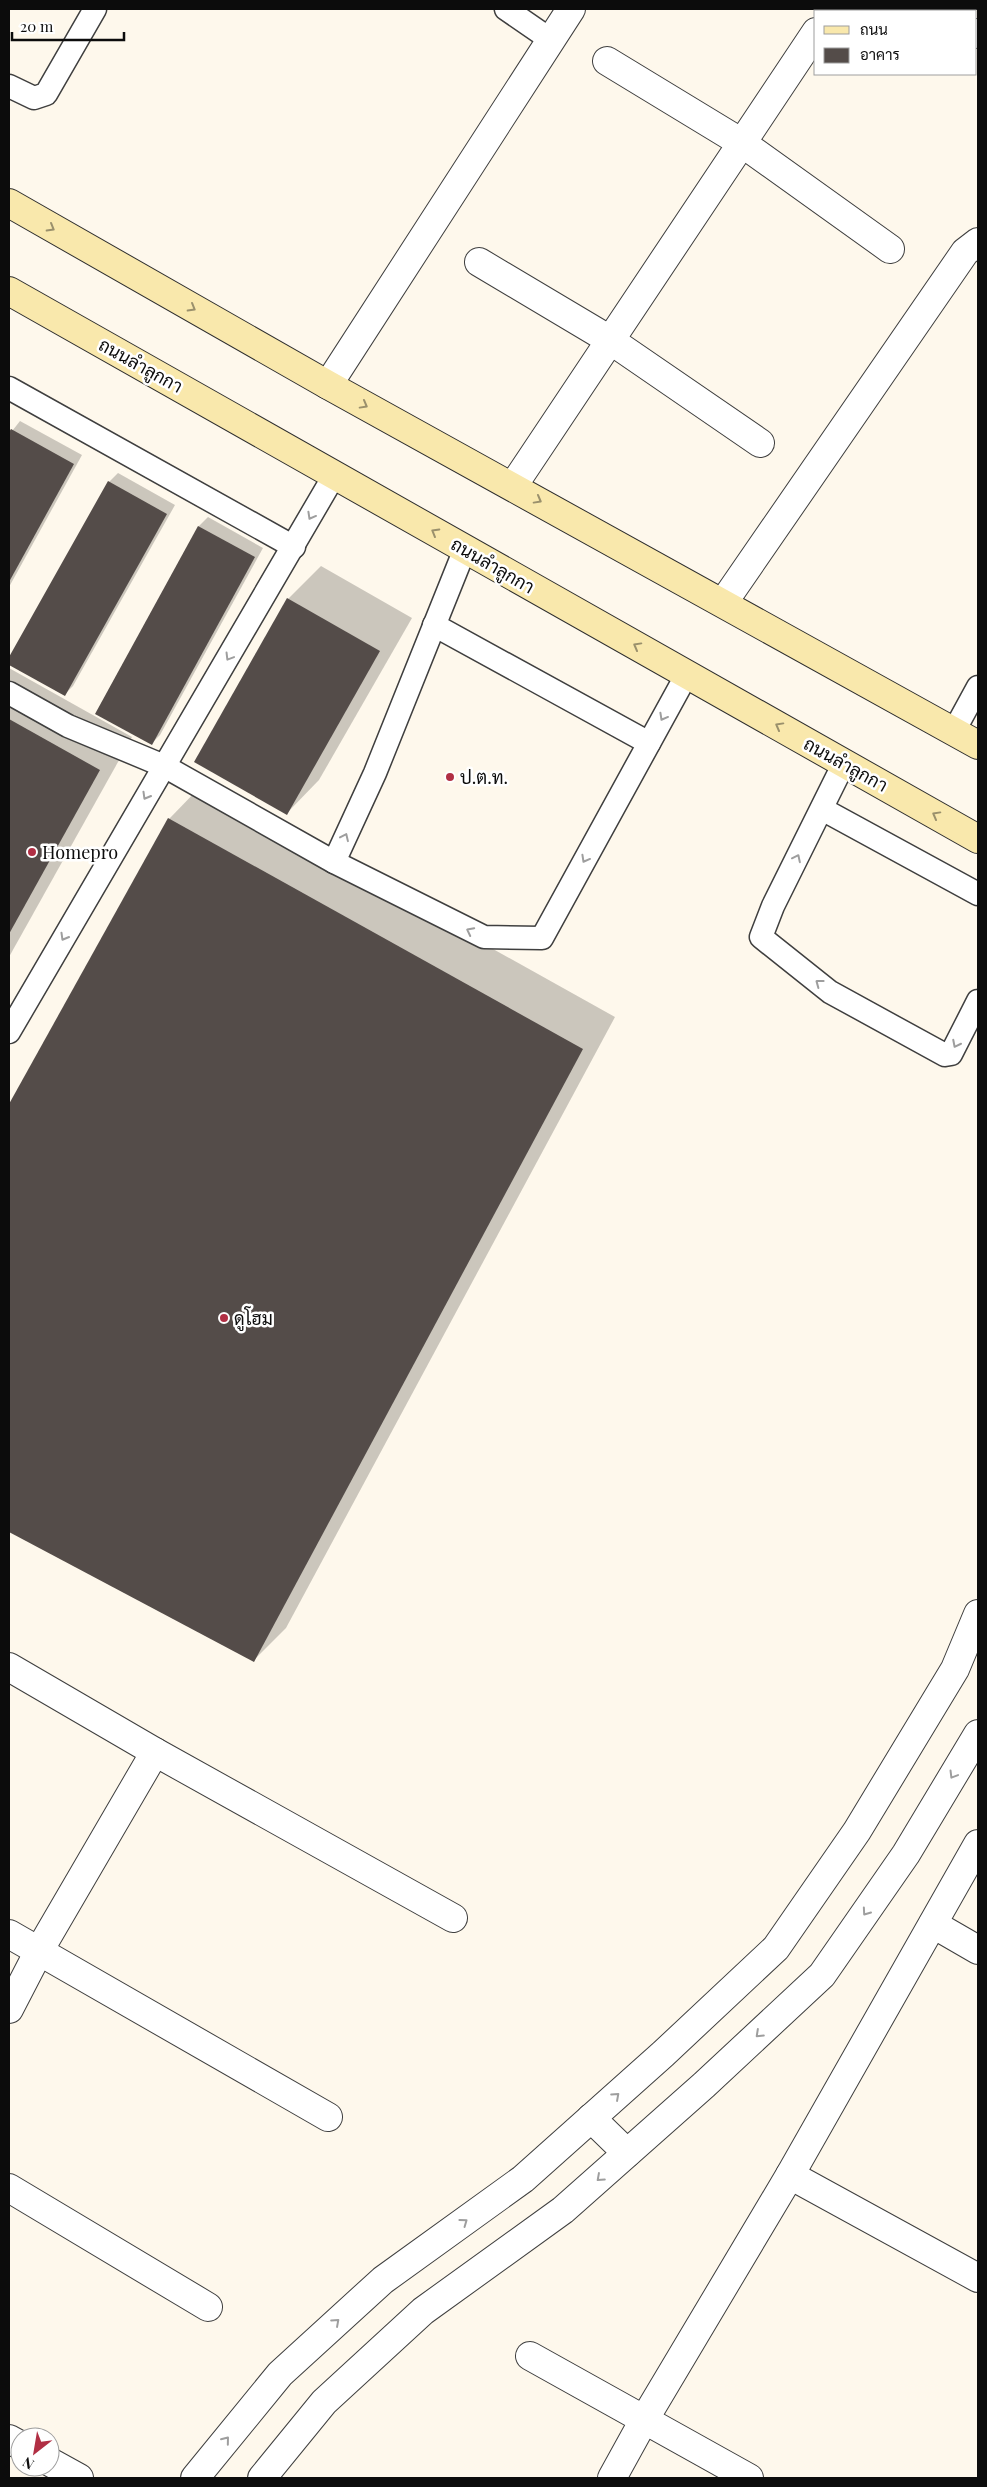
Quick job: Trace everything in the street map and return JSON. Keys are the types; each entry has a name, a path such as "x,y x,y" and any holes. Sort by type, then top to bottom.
{"main road":[{"path":"9,203 328,385 978,745"},
{"name":"ถนนลำลูกกา","path":"9,291 978,839"}],"street":[{"path":"328,385 571,9"},
{"path":"513,486 814,35"},
{"path":"606,62 742,143 890,249"},
{"path":"723,603 965,252 978,242"},
{"path":"479,262 610,340 760,443"},
{"path":"195,2478 287,2367 383,2280 523,2179 776,1948 857,1831 955,1669 978,1614"},
{"path":"9,1667 155,1752 453,1918"},
{"path":"262,2478 324,2402 423,2311 563,2210 822,1975 906,1854 978,1734"},
{"path":"9,2009 39,1951 155,1752"},
{"path":"612,2478 644,2420 790,2175 978,1844"},
{"path":"933,1924 978,1950"},
{"path":"9,1934 328,2117"},
{"path":"591,2118 627,2153"},
{"path":"790,2175 978,2278"},
{"path":"9,2188 208,2307"},
{"path":"530,2356 749,2478"},
{"path":"60,2468 79,2478"}],"lane":[{"path":"9,86 34,98 46,94 95,9"},
{"path":"506,9 551,40"},
{"path":"9,388 294,547"},
{"path":"9,1032 335,474"},
{"path":"334,862 375,773 465,549"},
{"path":"434,624 649,743"},
{"path":"9,693 68,726 164,766 334,862 484,937 542,938 687,674"},
{"path":"954,731 978,687"},
{"path":"844,763 762,930 761,937 764,942 830,992 945,1055 951,1054 978,1001"},
{"path":"822,809 978,894"}],"building":[{"path":"11,429 74,464 9,582 9,432"},
{"path":"108,481 167,514 65,696 9,665 9,657"},
{"path":"198,526 255,557 152,745 95,714"},
{"path":"287,598 380,651 287,815 194,762"},
{"name":"Homepro","path":"9,719 100,770 9,934"},
{"name":"ดูโฮม","path":"168,818 583,1049 254,1662 9,1532 9,1104"}],"place":[{"name":"ป.ต.ท.","path":"450,777"},
{"name":"Homepro","path":"32,852"},
{"name":"ดูโฮม","path":"224,1318"}]}
